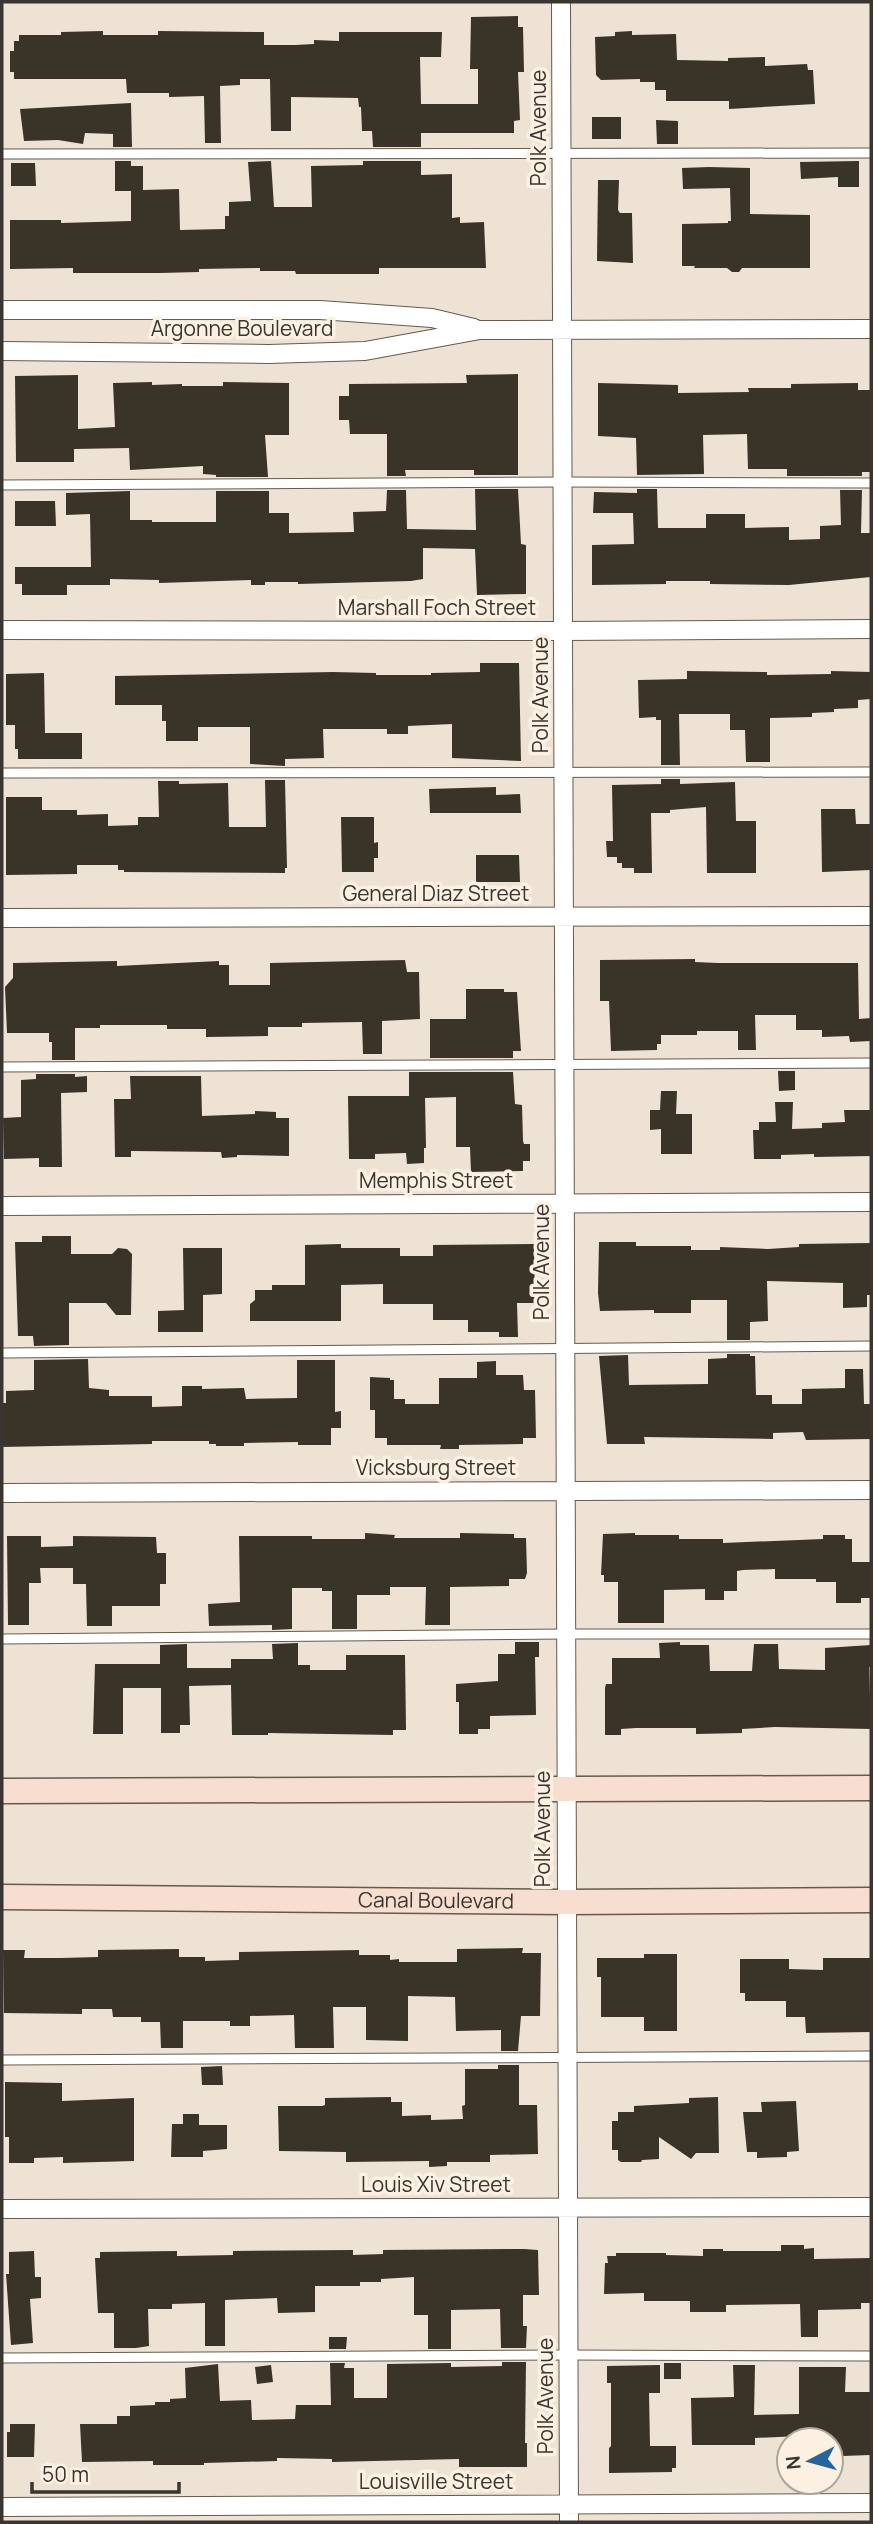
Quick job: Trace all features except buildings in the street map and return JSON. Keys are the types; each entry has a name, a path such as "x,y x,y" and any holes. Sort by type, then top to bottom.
{"main road":[{"path":"2,1791 871,1788"},
{"name":"Canal Boulevard","path":"2,1896 566,1902 871,1900"}],"street":[{"name":"Polk Avenue","path":"561,2 569,2522"},
{"name":"Argonne Boulevard","path":"2,310 320,310 432,318 480,330"},
{"name":"Argonne Boulevard","path":"2,351 269,354 365,351 480,330 871,329"},
{"name":"Marshall Foch Street","path":"2,630 871,629"},
{"name":"General Diaz Street","path":"2,918 871,916"},
{"name":"Memphis Street","path":"2,1206 871,1202"},
{"name":"Vicksburg Street","path":"2,1493 871,1490"},
{"name":"Louis Xiv Street","path":"2,2209 871,2207"},
{"name":"Louisville Street","path":"2,2507 871,2502"}],"lane":[{"path":"2,154 871,153"},
{"path":"2,485 871,483"},
{"path":"2,773 871,772"},
{"path":"2,1067 871,1063"},
{"path":"2,1353 871,1346"},
{"path":"2,1639 871,1634"},
{"path":"2,2060 871,2056"},
{"path":"2,2358 871,2356"}]}
